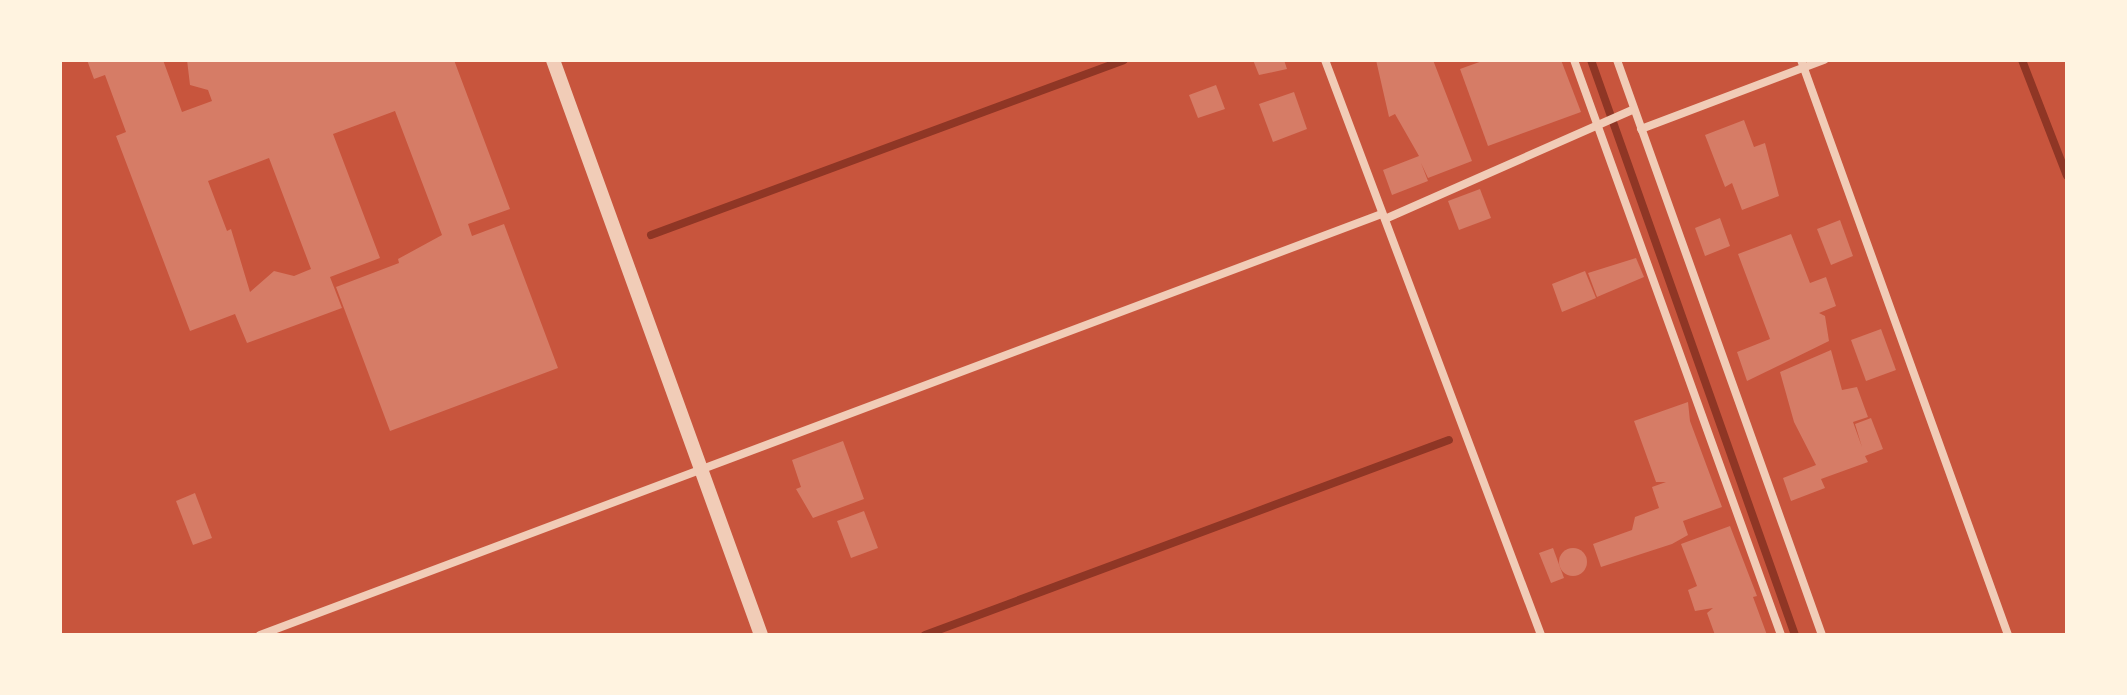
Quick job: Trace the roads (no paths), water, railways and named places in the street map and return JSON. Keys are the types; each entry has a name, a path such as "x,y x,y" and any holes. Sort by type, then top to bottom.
{"street":[{"path":"553,60 761,635"},
{"path":"1325,60 1541,635"},
{"path":"1574,60 1600,124 1781,635"},
{"path":"1617,60 1822,635"},
{"path":"1641,129 1802,64 1824,60"},
{"path":"1802,64 2008,635"},
{"path":"260,635 1384,216 1634,109"}],"waterway":[{"path":"651,235 1124,60"},
{"path":"1591,60 1795,635"},
{"path":"2022,60 2067,176"},
{"path":"925,635 1449,440"}]}
